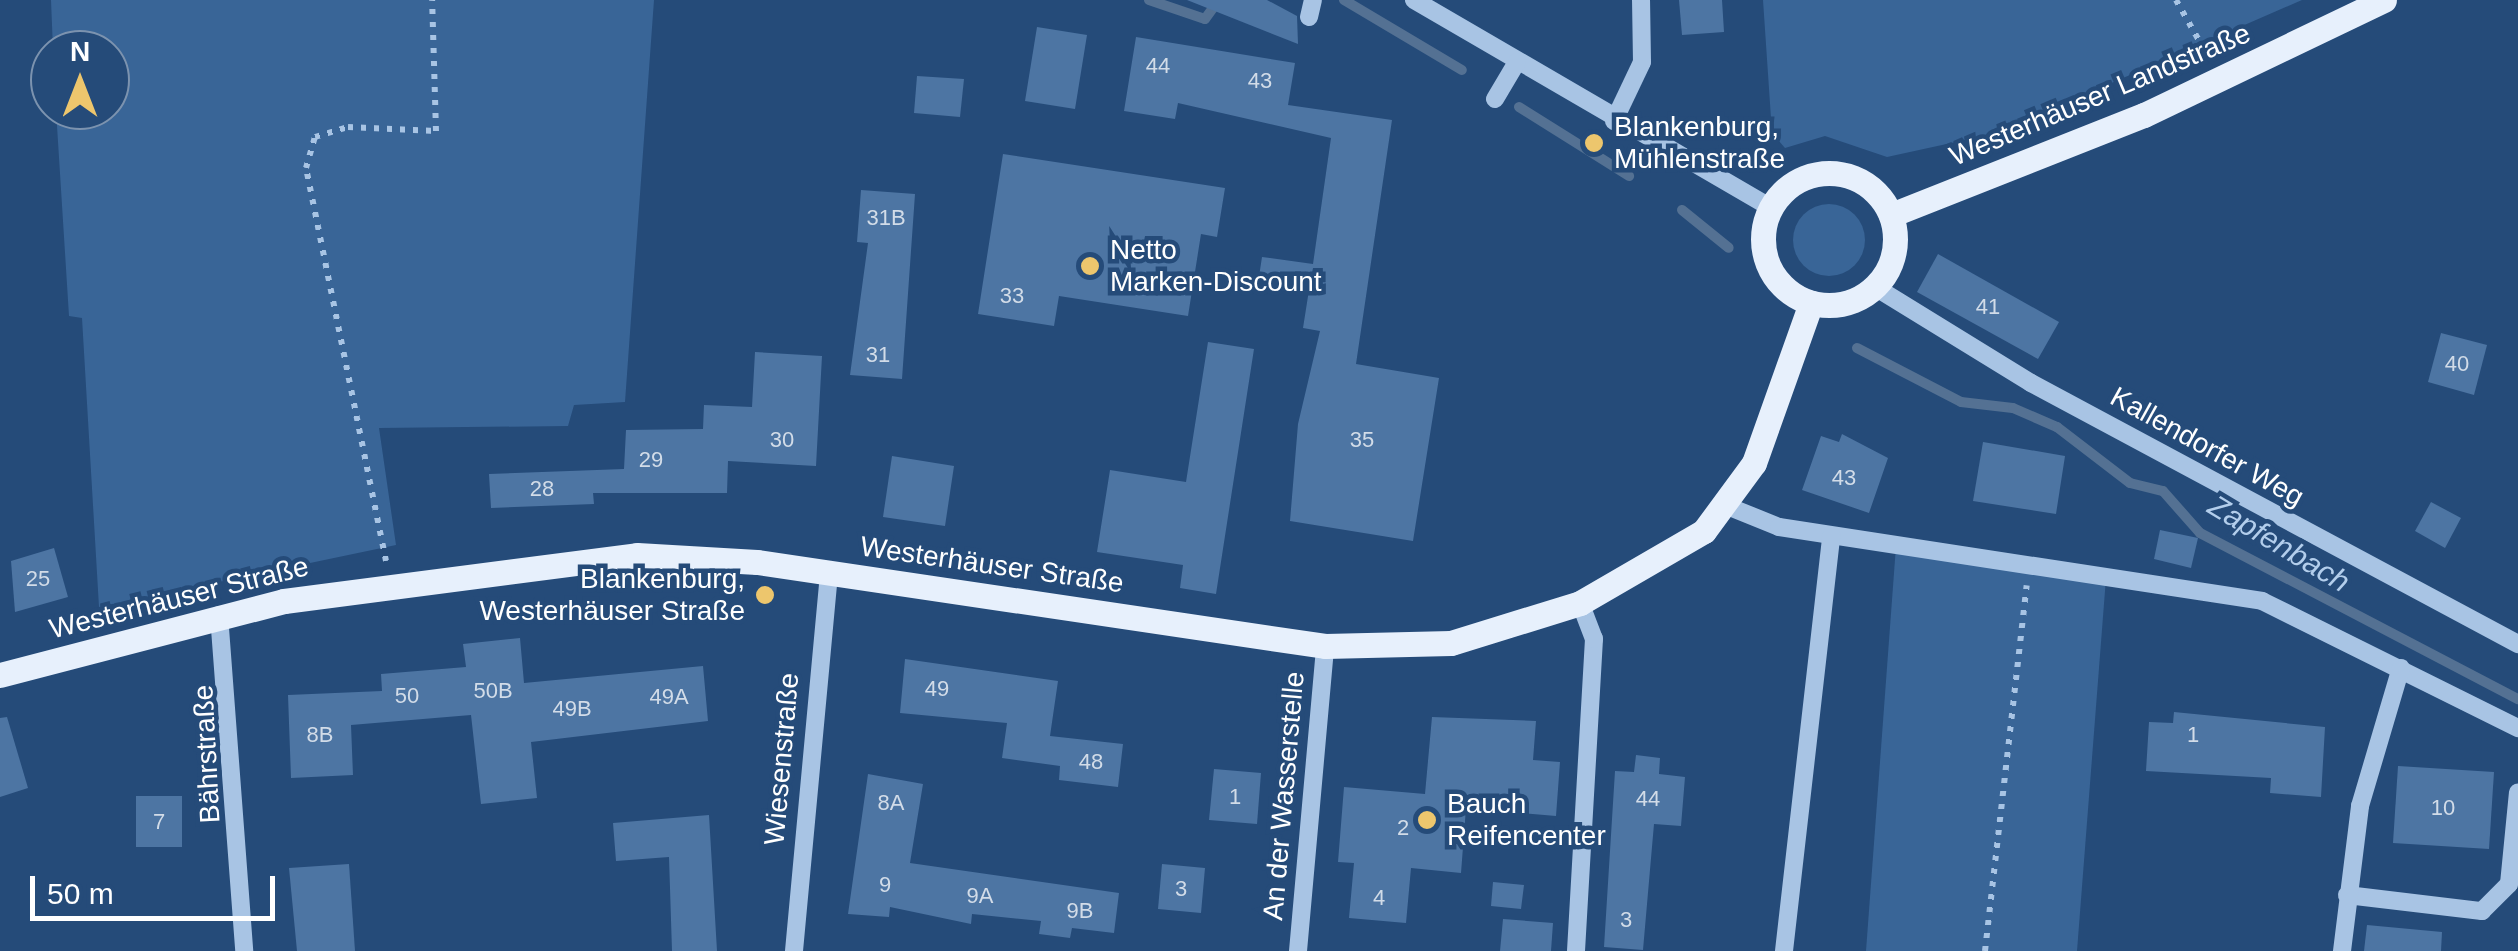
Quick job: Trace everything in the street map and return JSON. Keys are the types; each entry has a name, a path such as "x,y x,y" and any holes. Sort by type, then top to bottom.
{"main road":[{"name":"Westerhäuser Landstraße","path":"1891,215 2221,81 2384,0"},
{"path":"1833,174 1868,186 1891,215 1894,253 1875,287 1845,303 1810,303 1768,265 1771,208 1797,182 1833,174"},
{"name":"Westerhäuser Straße","path":"0,675 220,615 390,582 637,555 828,571 1325,646 1450,643 1580,604 1674,554 1727,506 1780,402 1810,303"}],"street":[{"path":"1414,0 1614,122 1771,208"},
{"path":"1614,122 1642,62 1641,0"},
{"path":"1494,99 1517,62"},
{"name":"Kallendorfer Weg","path":"1875,287 2031,382 2518,644"},
{"path":"1727,506 1831,536 2029,569 2262,601 2518,728"},
{"path":"1784,951 1831,536"},
{"name":"Wiesenstraße","path":"794,951 828,571"},
{"path":"1576,951 1594,639 1580,604"},
{"name":"Bährstraße","path":"220,615 244,951"},
{"name":"An der Wasserstelle","path":"1298,951 1325,646"},
{"path":"2342,951 2360,806 2400,668"},
{"path":"2347,895 2482,911 2509,884 2518,792"}],"path":[{"path":"390,582 306,168 315,137 348,127 436,131 432,0"},
{"path":"2176,0 2221,81"},
{"path":"1985,951 2029,569"}],"shaded area":[{"path":"51,0 654,0 625,402 574,405 568,426 379,428 396,545 99,607 82,318 69,316 57,130 130,130 130,30 52,30"},
{"path":"1763,0 2302,0 1997,133 1887,157 1825,136 1785,148 1772,133"},
{"path":"1829,204 1854,215 1865,240 1854,265 1829,276 1804,265 1793,240 1804,215"},
{"path":"1896,546 2106,578 2077,951 1866,951"}],"building":[{"path":"1187,0 1267,0 1297,16 1298,44"},
{"path":"1679,0 1722,0 1724,32 1682,35"},
{"path":"1037,27 1087,35 1075,109 1025,101"},
{"path":"1136,37 1295,63 1288,105 1392,120 1356,364 1439,378 1413,541 1290,521 1298,424 1320,331 1303,328 1309,290 1258,283 1262,257 1313,264 1331,138 1178,103 1175,119 1124,111"},
{"path":"917,76 964,79 960,117 914,113"},
{"name":"Netto Marken-Discount","path":"1003,154 1225,188 1217,237 1201,234 1188,316 1059,296 1054,326 978,314"},
{"path":"861,190 915,194 902,379 850,375 868,243 857,242"},
{"path":"1938,254 2059,322 2038,359 1917,292"},
{"path":"2441,333 2487,345 2474,395 2428,382"},
{"path":"1208,342 1254,349 1216,594 1180,588 1183,565 1097,552 1110,470 1186,482"},
{"path":"755,352 822,356 816,466 728,461 727,493 593,493 594,504 491,508 489,474 624,469 626,430 703,429 704,405 752,407"},
{"path":"1842,434 1888,458 1869,513 1802,490 1821,436 1839,442"},
{"path":"1983,442 2065,456 2056,514 1973,501"},
{"path":"892,456 954,466 945,526 883,517"},
{"path":"2431,502 2461,518 2445,548 2415,531"},
{"path":"2160,530 2198,538 2191,568 2154,559"},
{"path":"54,548 68,597 15,612 11,561"},
{"path":"520,638 524,683 703,666 708,721 531,742 537,798 481,804 471,715 351,725 353,775 291,778 288,695 382,691 381,674 466,667 463,644"},
{"path":"905,659 1058,681 1050,736 1123,744 1118,787 1059,780 1060,766 1002,758 1007,723 900,713"},
{"path":"2174,712 2325,727 2321,797 2270,793 2271,778 2146,771 2149,722 2173,723"},
{"path":"7,717 28,788 0,797 0,718"},
{"path":"1432,717 1536,721 1533,760 1560,762 1556,816 1466,808 1461,873 1411,868 1406,923 1349,918 1354,863 1338,862 1344,787 1425,794"},
{"path":"1636,755 1660,758 1659,774 1685,777 1681,826 1654,824 1643,950 1604,947 1615,771 1634,772"},
{"path":"2398,766 2494,772 2489,849 2393,843"},
{"path":"1214,769 1261,773 1257,824 1209,820"},
{"path":"868,774 923,784 910,863 1119,893 1114,933 1072,928 1070,938 1039,934 1041,921 972,914 971,924 890,907 889,917 848,914"},
{"path":"136,796 182,796 182,847 136,847"},
{"path":"709,815 717,951 672,951 669,857 616,861 613,823"},
{"path":"349,864 355,951 297,951 289,868"},
{"path":"1162,864 1205,868 1201,913 1158,909"},
{"path":"1493,882 1524,885 1521,909 1491,906"},
{"path":"1503,919 1553,923 1551,951 1500,951"},
{"path":"2367,925 2442,932 2441,951 2364,951"}],"waterway":[{"name":"Zapfenbach","path":"1149,0 1205,19 1219,0"},
{"name":"Zapfenbach","path":"1344,0 1462,70"},
{"name":"Zapfenbach","path":"1519,107 1629,176"},
{"name":"Zapfenbach","path":"1682,210 1729,248"},
{"name":"Zapfenbach","path":"1857,348 1961,402 2013,408 2057,427 2130,483 2163,491 2200,533 2518,699"}],"place":[{"name":"Blankenburg, Mühlenstraße","path":"1594,143"},
{"name":"Netto Marken-Discount","path":"1090,266"},
{"name":"Blankenburg, Westerhäuser Straße","path":"765,595"},
{"name":"Bauch Reifencenter","path":"1427,820"}]}
